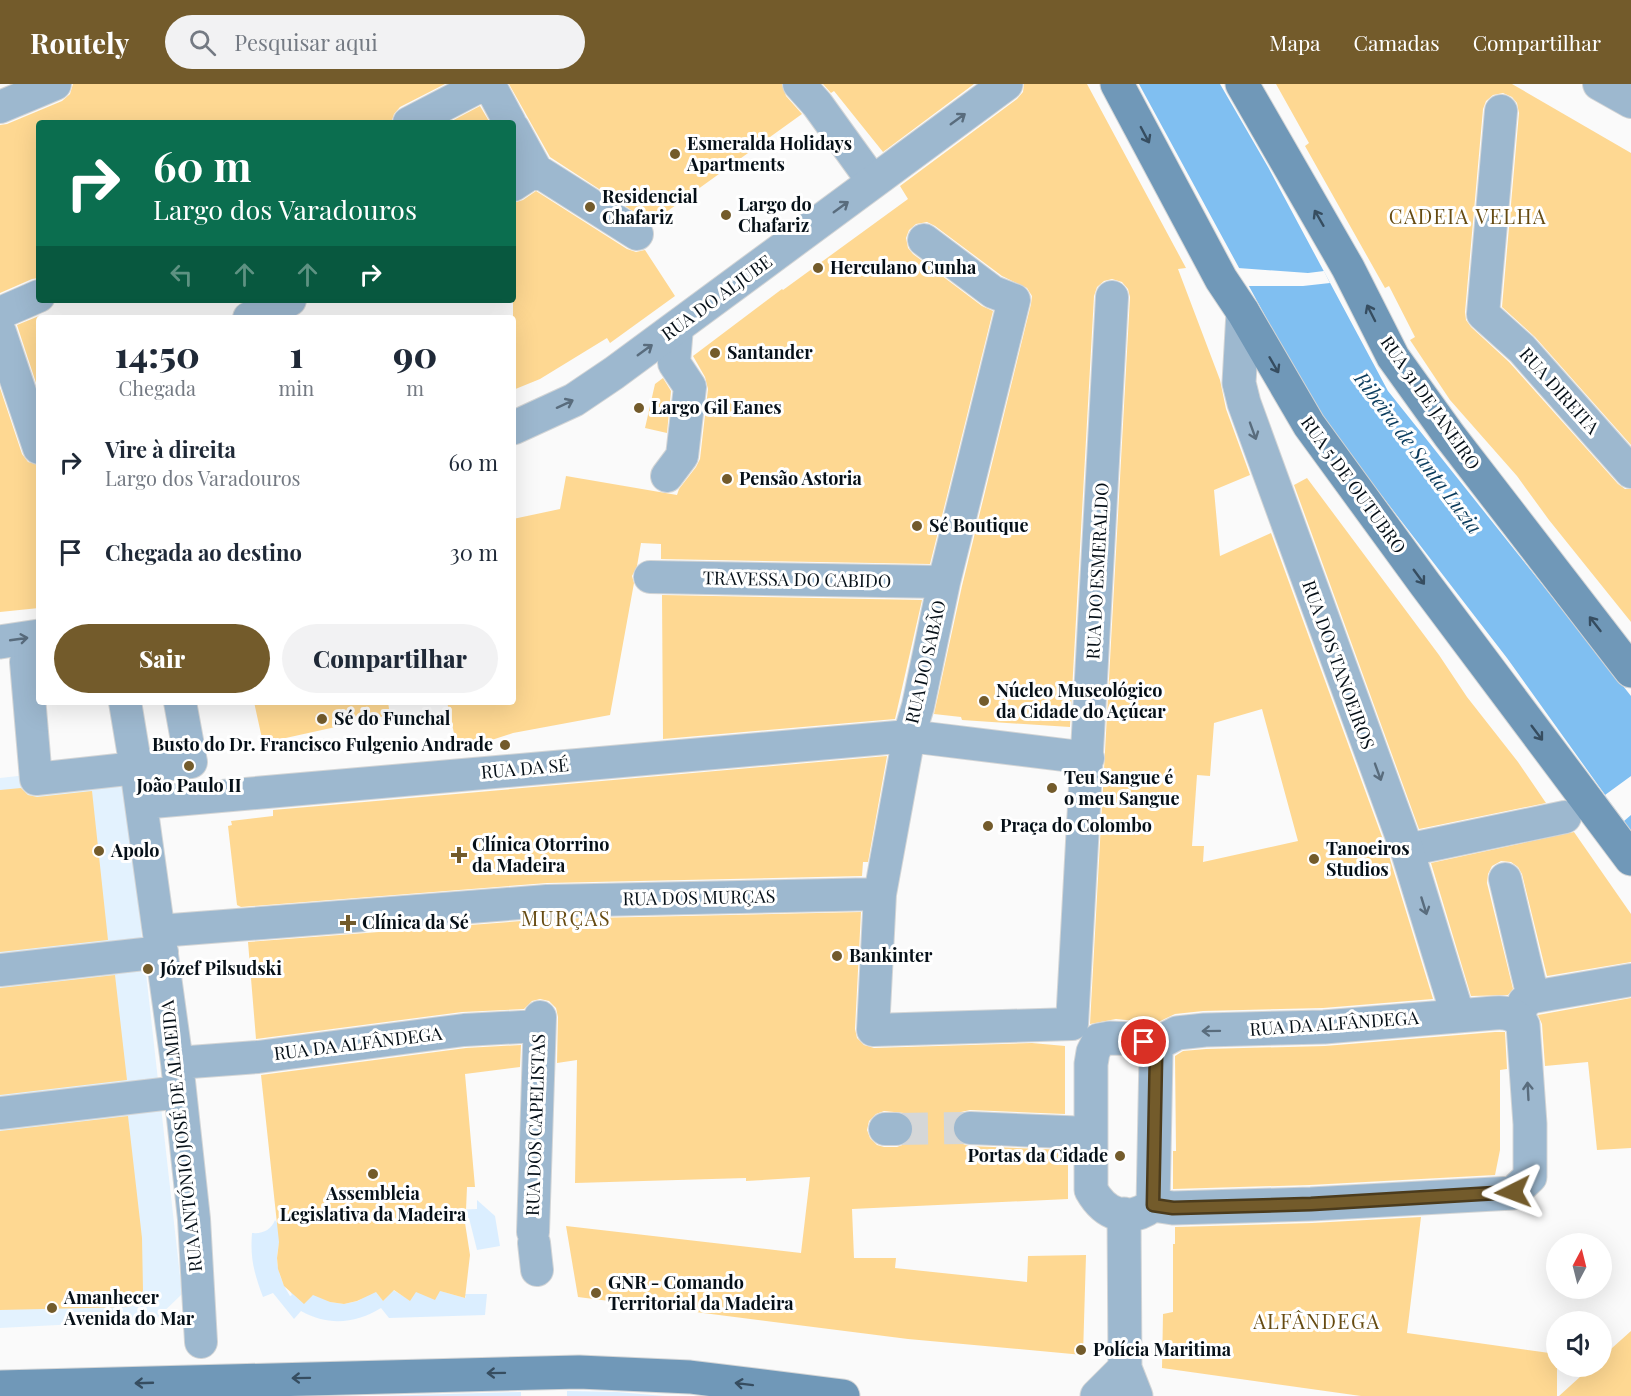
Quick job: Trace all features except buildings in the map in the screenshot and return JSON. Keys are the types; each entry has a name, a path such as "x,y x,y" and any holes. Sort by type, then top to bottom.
{"main road":[{"name":"RUA 5 DE OUTUBRO","path":"1117,84 1221,279 1243,312 1309,425 1631,859"},
{"name":"RUA 31 DE JANEIRO","path":"1242,84 1348,268 1393,357 1449,435 1631,671"},
{"path":"0,1387 579,1372 690,1377 843,1396"}],"street":[{"path":"0,107 55,84"},
{"path":"415,120 484,84"},
{"path":"489,84 508,120"},
{"path":"799,84 817,104 866,172"},
{"name":"RUA DO ALJUBE","path":"516,427 574,400 875,183 911,153 1006,84"},
{"path":"1599,84 1631,102"},
{"name":"RUA DIREITA","path":"1501,111 1483,314 1522,349 1631,472"},
{"path":"516,140 525,177 637,234"},
{"name":"RUA DO SABÃO","path":"873,1030 880,894 909,736 918,706 944,582 1014,300 993,292 924,240"},
{"path":"0,313 36,297"},
{"name":"RUA DO ESMERALDO","path":"873,1030 1072,1024 1112,297"},
{"path":"256,315 283,303"},
{"name":"RUA DOS TANOEIROS","path":"1243,312 1239,382 1244,403 1407,850 1458,1016"},
{"path":"667,476 682,456 690,387 674,363 677,327"},
{"path":"0,332 33,412 36,430"},
{"name":"TRAVESSA DO CABIDO","path":"650,577 944,582"},
{"path":"0,642 36,636"},
{"path":"36,660 26,662 36,779 191,762 181,705"},
{"name":"RUA ANTÓNIO JOSÉ DE ALMEIDA","path":"126,705 161,941 178,1077 194,1219 201,1342"},
{"name":"RUA DA SÉ","path":"141,803 909,736 1088,758"},
{"path":"1407,850 1565,817"},
{"path":"1096,1396 1130,1382 1139,1210 1156,1055 1154,1046 1144,1042 1127,1038 1099,1040 1093,1052 1091,1064 1091,1190 1098,1202 1114,1214 1139,1210 1173,1208 1311,1204 1513,1192 1530,1177 1530,1150 1523,1025 1525,1007 1505,879"},
{"name":"RUA DOS MURÇAS","path":"0,970 161,941 547,901 880,894"},
{"path":"1525,1007 1631,980"},
{"name":"RUA DA ALFÂNDEGA","path":"1154,1046 1177,1033 1324,1027 1501,1012 1525,1007"},
{"name":"RUA DA ALFÂNDEGA","path":"0,1113 178,1077 258,1057 540,1022"},
{"name":"RUA DOS CAPELISTAS","path":"535,1248 540,1022"},
{"path":"970,1128 1090,1133"}],"shaded area":[{"path":"99,767 125,786 182,1294 155,1320 0,1328 0,778"},
{"path":"477,1200 495,1216 500,1246 477,1250 469,1218 461,1222 391,1213 477,1209"},
{"path":"275,1220 280,1229 278,1270 290,1296 292,1290 312,1292 330,1302 344,1304 358,1301 375,1290 383,1301 393,1290 410,1300 414,1291 437,1290 465,1298 466,1296 461,1294 487,1294 485,1315 389,1318 381,1308 351,1320 331,1321 301,1311 294,1319 273,1293 263,1297 253,1265 252,1233 266,1231"},
{"path":"567,1391 617,1392 665,1396 567,1396"},
{"path":"521,1392 521,1396 380,1396"}],"water":[{"name":"Ribeira de Santa Luzia","path":"1139,84 1220,84 1268,167 1388,391 1631,696 1631,831 1507,658 1318,413"}],"pier":[{"path":"1238,268 1308,273 1324,271 1330,283 1303,286 1248,286"},
{"path":"1631,776 1631,815 1624,821 1605,795"}],"tunnel":[{"path":"896,1129 970,1128"}],"place":[{"name":"Esmeralda Holidays Apartments","path":"675,154"},
{"name":"Residencial Chafariz","path":"590,207"},
{"name":"Largo do Chafariz","path":"726,215"},
{"name":"Herculano Cunha","path":"818,268"},
{"name":"Santander","path":"715,353"},
{"name":"Largo Gil Eanes","path":"639,408"},
{"name":"Pensão Astoria","path":"727,479"},
{"name":"Sé Boutique","path":"917,526"},
{"name":"Núcleo Museológico da Cidade do Açúcar","path":"984,701"},
{"name":"Sé do Funchal","path":"322,719"},
{"name":"Busto do Dr. Francisco Fulgenio Andrade","path":"505,745"},
{"name":"João Paulo II","path":"189,766"},
{"name":"Teu Sangue é o meu Sangue","path":"1052,788"},
{"name":"Praça do Colombo","path":"988,826"},
{"name":"Apolo","path":"99,851"},
{"name":"Clínica Otorrino da Madeira","path":"459,855"},
{"name":"Tanoeiros Studios","path":"1314,859"},
{"name":"Clínica da Sé","path":"348,923"},
{"name":"Bankinter","path":"837,956"},
{"name":"Józef Pilsudski","path":"148,969"},
{"name":"Portas da Cidade","path":"1120,1156"},
{"name":"Assembleia Legislativa da Madeira","path":"373,1174"},
{"name":"GNR - Comando Territorial da Madeira","path":"596,1293"},
{"name":"Amanhecer Avenida do Mar","path":"52,1308"},
{"name":"Polícia Maritima","path":"1081,1350"}],"district":[{"name":"CADEIA VELHA","path":"1468,217"},
{"name":"MURÇAS","path":"566,919"},
{"name":"ALFÂNDEGA","path":"1317,1322"}],"route":[{"path":"1144,1042 1154,1046 1156,1055 1153,1205 1173,1208 1311,1204 1513,1192"}]}
